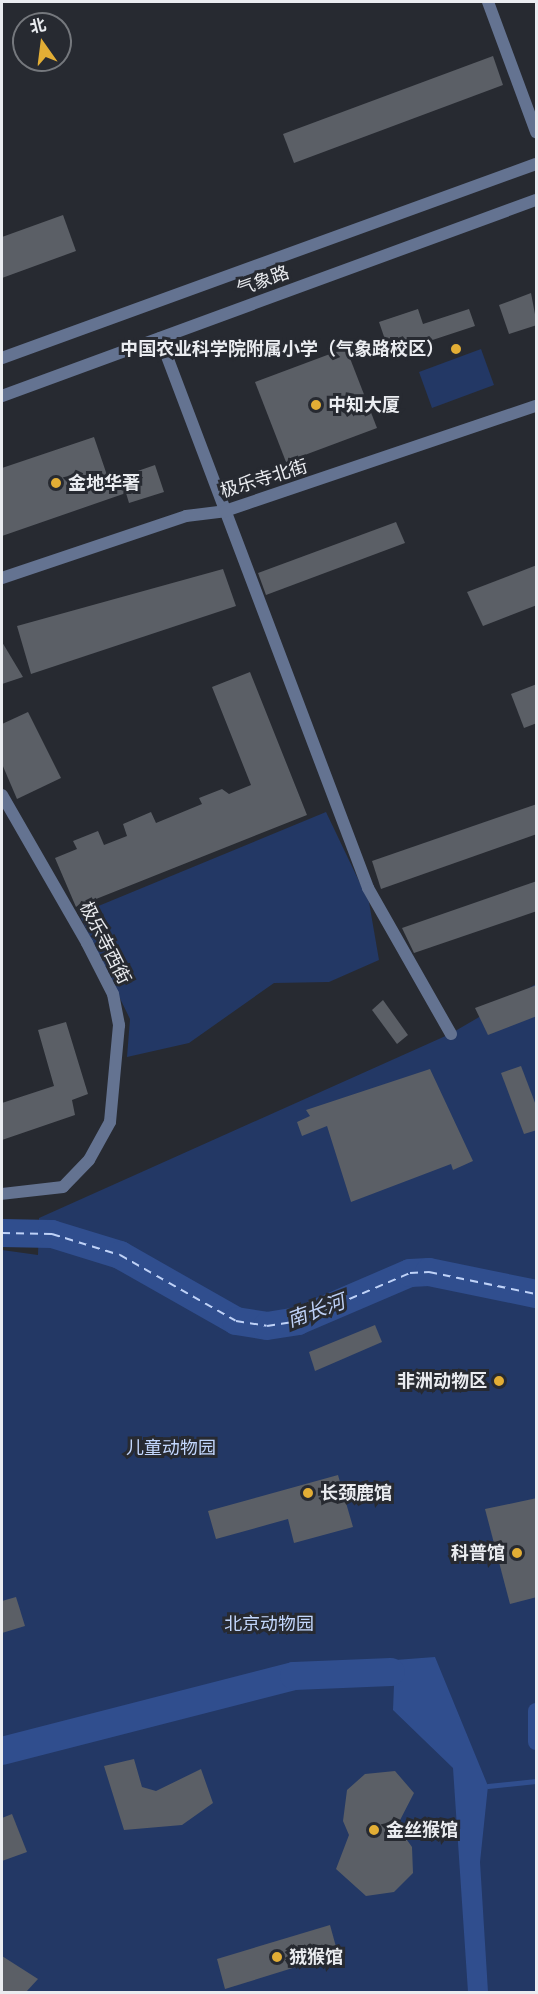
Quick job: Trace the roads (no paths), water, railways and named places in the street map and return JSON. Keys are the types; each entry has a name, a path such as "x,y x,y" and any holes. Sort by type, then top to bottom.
{"street":[{"path":"488,2 537,132"},
{"name":"气象路","path":"2,358 537,164"},
{"name":"气象路","path":"2,396 537,200"},
{"path":"160,338 368,888 450,1034"},
{"name":"极乐寺北街","path":"2,578 186,516 225,511 537,406"},
{"name":"极乐寺西街","path":"2,795 113,994 120,1026 110,1122 89,1160 63,1187 2,1194"}],"waterway":[{"name":"南长河","path":"2,1233 52,1234 120,1255 236,1321 267,1326 298,1321 410,1273 429,1272 536,1294"},
{"path":"2,1751 294,1676 391,1672"},
{"path":"536,1711 536,1742"},
{"path":"488,1786 536,1781"}],"place":[{"name":"中国农业科学院附属小学（气象路校区）","path":"456,349"},
{"name":"中知大厦","path":"316,405"},
{"name":"金地华著","path":"56,483"},
{"name":"非洲动物区","path":"499,1381"},
{"name":"长颈鹿馆","path":"308,1493"},
{"name":"科普馆","path":"517,1553"},
{"name":"金丝猴馆","path":"374,1830"},
{"name":"狨猴馆","path":"277,1957"}],"park label":[{"name":"儿童动物园","path":"171,1448"},
{"name":"北京动物园","path":"269,1624"}]}
